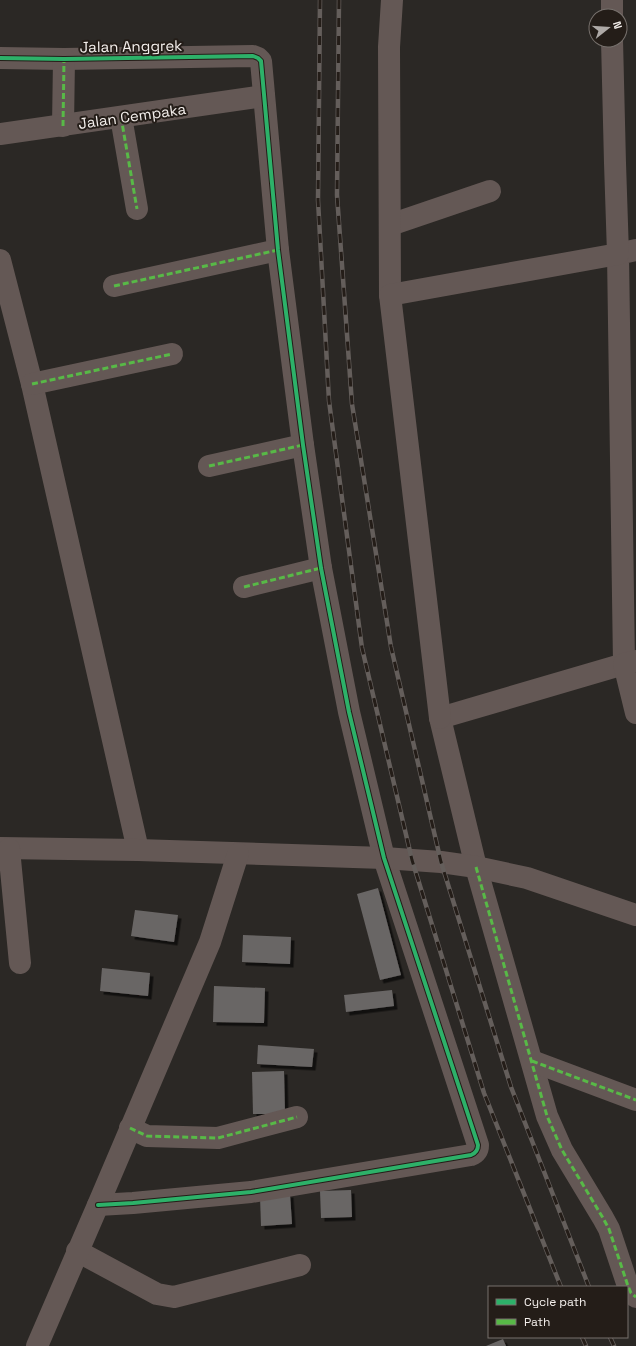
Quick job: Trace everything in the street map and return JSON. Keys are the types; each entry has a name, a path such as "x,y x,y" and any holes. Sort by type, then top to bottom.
{"street":[{"path":"392,0 389,47 390,295 440,718 476,867 547,1116 562,1150 609,1229 628,1286 631,1293 636,1297"},
{"path":"612,48 615,163 627,252 630,663 636,713"},
{"name":"Jalan Anggrek","path":"0,58 64,59 253,56 261,61 264,96"},
{"path":"63,126 64,59"},
{"path":"98,1205 133,1204 251,1192 472,1155 478,1150 478,1145 384,858 349,712 321,568 303,445 278,250 264,96"},
{"name":"Jalan Cempaka","path":"0,134 264,96"},
{"path":"121,117 137,209"},
{"path":"390,225 490,191"},
{"path":"114,286 278,250"},
{"path":"390,295 627,252"},
{"path":"0,260 32,384 138,850"},
{"path":"32,384 172,354"},
{"path":"209,466 303,445"},
{"path":"244,587 321,568"},
{"path":"440,718 630,663"},
{"path":"20,963 5,849 138,850 384,858 441,862 476,867 527,878 636,915"},
{"path":"37,1346 210,942 238,854"},
{"path":"532,1061 636,1100"},
{"path":"130,1128 147,1136 218,1138 297,1117"},
{"path":"77,1251 157,1294 174,1297 300,1265"}],"building":[{"path":"378,888 401,975 380,980 357,894"},
{"path":"135,910 178,915 174,942 131,936"},
{"path":"243,935 291,937 290,964 242,962"},
{"path":"102,968 150,973 148,996 100,991"},
{"path":"214,986 265,988 264,1023 213,1022"},
{"path":"392,990 394,1006 346,1012 344,995"},
{"path":"258,1045 314,1049 312,1067 257,1064"},
{"path":"284,1071 285,1114 253,1114 252,1072"},
{"path":"351,1190 352,1217 321,1218 320,1191"},
{"path":"290,1194 292,1224 261,1226 260,1196"},
{"path":"503,1339 506,1346 486,1346"}],"railway":[{"path":"320,0 318,200 329,401 362,648 412,860 484,1093 561,1286"},
{"path":"339,0 337,195 352,404 391,647 441,862 511,1087 589,1286"},
{"path":"582,1338 586,1346"},
{"path":"610,1338 614,1346"}],"marked path":[{"path":"63,126 64,59"},
{"path":"121,117 137,209"},
{"path":"114,286 278,250"},
{"path":"32,384 172,354"},
{"path":"209,466 303,445"},
{"path":"244,587 321,568"},
{"path":"476,867 547,1116 562,1150 609,1229 628,1286 631,1293 636,1297"},
{"path":"532,1061 636,1100"},
{"path":"130,1128 147,1136 218,1138 297,1117"}],"cycle path":[{"path":"0,58 64,59 253,56 261,61 278,250 303,445 321,568 349,712 384,858 478,1145 476,1151 471,1155 251,1192 98,1205"}]}
